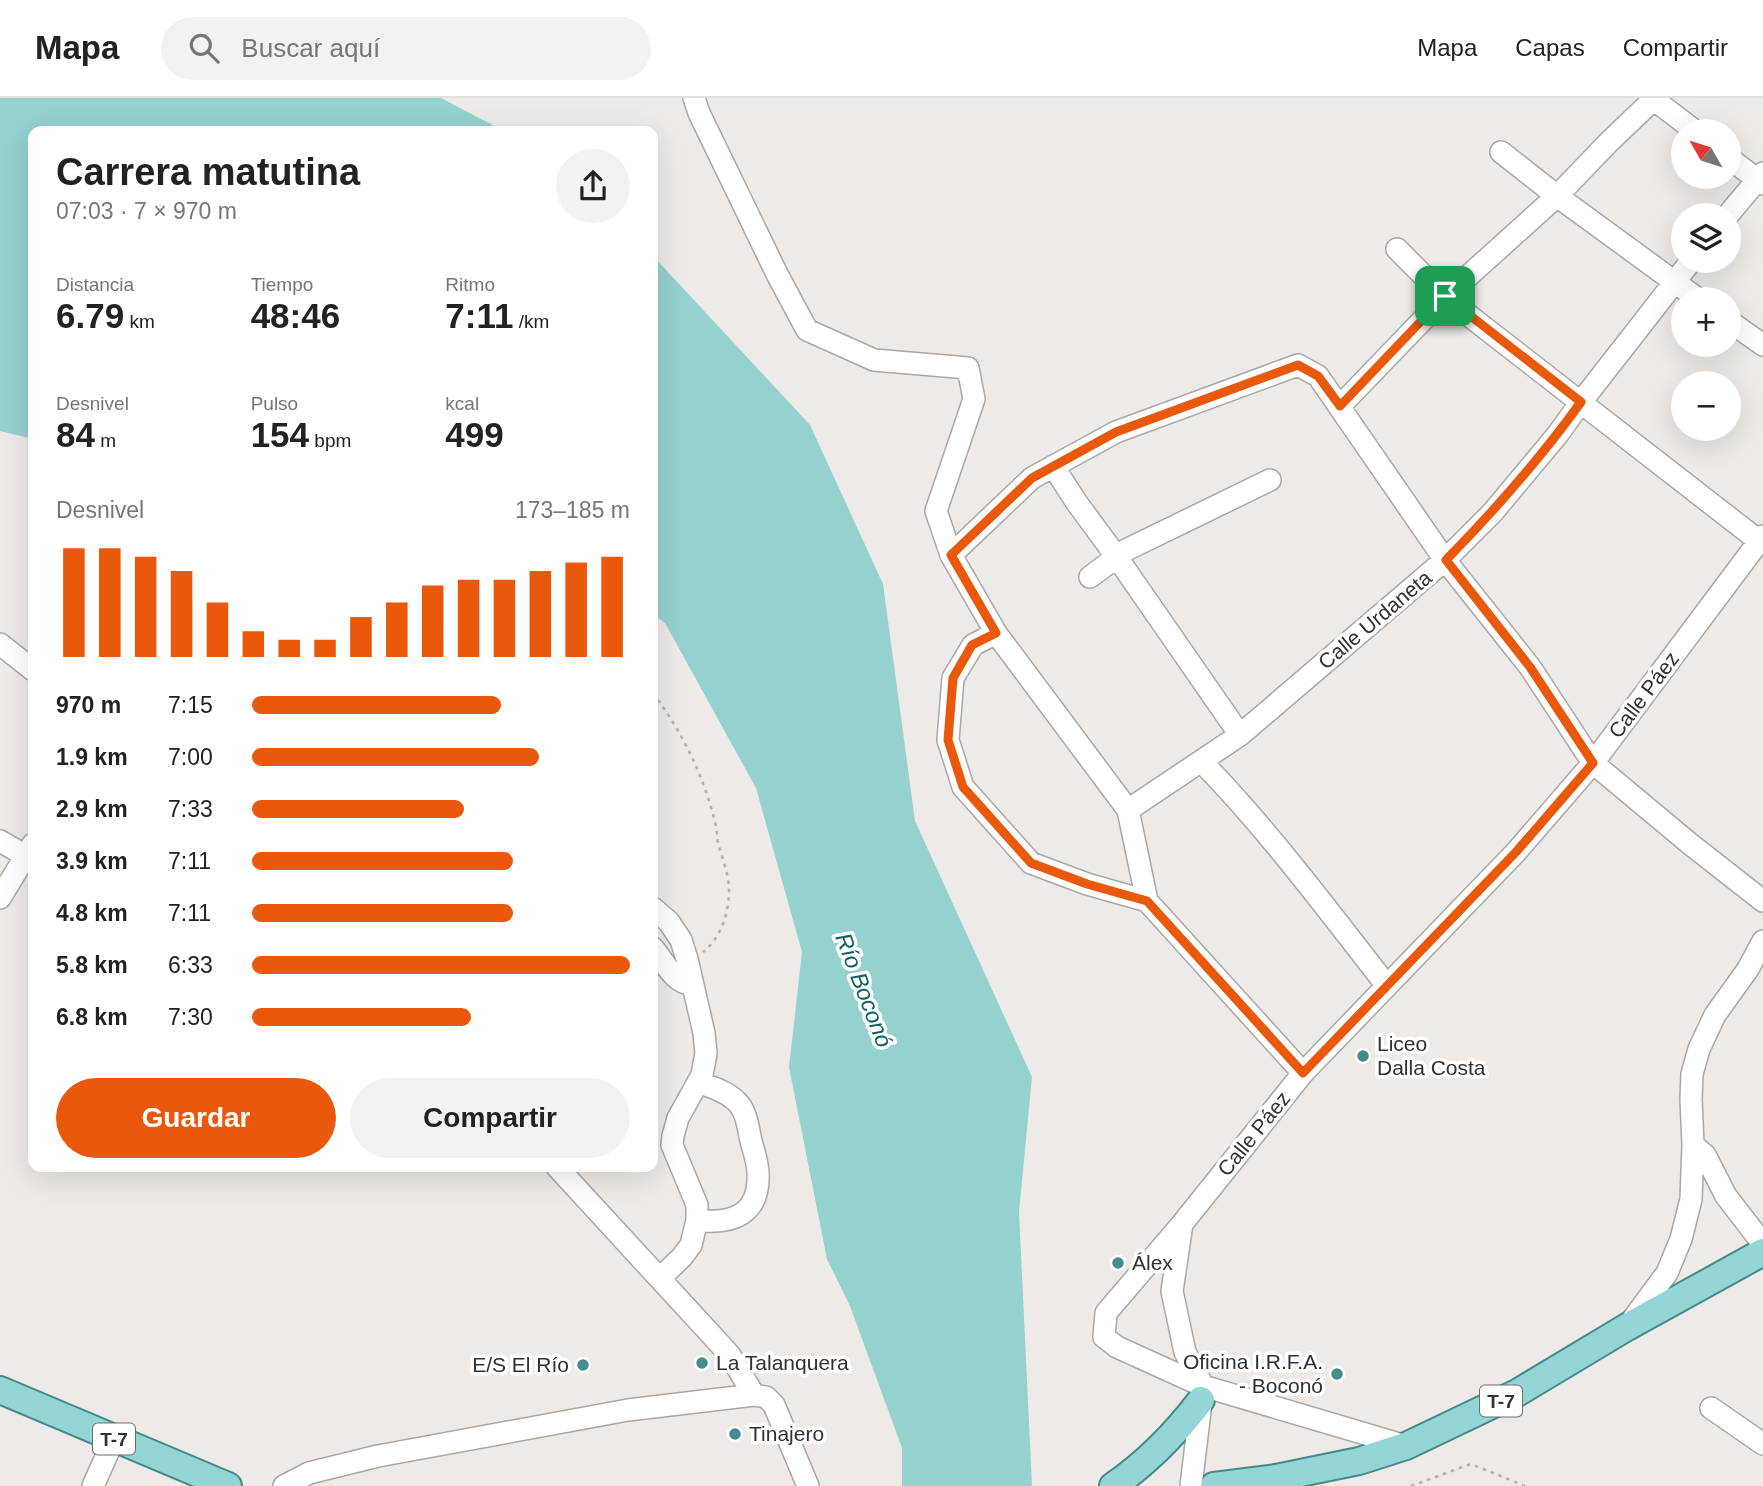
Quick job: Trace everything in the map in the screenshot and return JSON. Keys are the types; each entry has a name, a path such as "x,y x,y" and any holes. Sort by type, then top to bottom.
{"main road":[{"name":"T-7","path":"1214,1486 1276,1478 1359,1461 1406,1446 1517,1393 1763,1252"},
{"name":"T-7","path":"0,1390 228,1486"},
{"path":"1113,1486 1168,1440 1202,1393"},
{"path":"1312,1486 1359,1461"}],"street":[{"path":"694,98 777,274 807,330 874,360 968,368 974,399 936,511 951,555 996,633 1128,810 1147,901 1303,1073"},
{"path":"1340,406 1445,296 1557,196 1654,99 1680,119"},
{"path":"1501,152 1680,287"},
{"path":"1739,203 1761,179 1741,166"},
{"path":"1397,249 1445,296 1762,540"},
{"name":"Calle Urdaneta","path":"1128,810 1240,736 1446,560 1493,512 1558,434 1681,273"},
{"path":"1741,329 1763,345"},
{"path":"951,555 1032,478 1116,432 1298,365 1318,376 1446,560 1530,667 1593,763 1763,901"},
{"path":"1054,466 1240,736"},
{"path":"1090,577 1116,556 1270,480"},
{"name":"Calle Páez","path":"1406,1446 1202,1393 1117,1347 1104,1336 1106,1313 1182,1224 1303,1073 1516,852 1593,763 1762,540"},
{"path":"996,633 972,645 953,678 948,740 963,787 1031,863 1087,884 1147,901"},
{"path":"0,645 28,666"},
{"path":"1201,761 1276,844 1387,986"},
{"path":"0,841 28,849"},
{"path":"0,898 28,853"},
{"path":"658,912 669,922 681,940 704,1033 706,1053 702,1075 678,1118 672,1145 697,1205 697,1220 691,1245 660,1278"},
{"path":"1627,1328 1667,1273 1681,1238 1691,1199 1692,1074 1699,1049 1715,1015 1748,970 1763,941"},
{"path":"658,954 678,980 693,985"},
{"path":"697,1220 725,1221 739,1216 746,1211 756,1195 758,1177 745,1114 738,1103 728,1095 698,1082"},
{"path":"1693,1145 1705,1155 1726,1196 1763,1244"},
{"path":"563,1172 729,1354 754,1395"},
{"path":"1182,1224 1172,1291 1185,1352 1202,1393 1191,1486"},
{"path":"284,1486 309,1473 418,1448 628,1410 754,1395 766,1397 774,1405 808,1486"},
{"path":"1711,1408 1763,1444"},
{"path":"93,1486 114,1439"}],"path":[{"path":"658,700 698,767 716,825 729,889 719,933 705,951 687,959"},
{"path":"1411,1486 1471,1464 1525,1486"}],"water":[{"path":"0,98 441,98 494,126 28,126 28,438 0,431"},
{"name":"Río Boconó","path":"658,261 810,425 883,584 915,821 1032,1077 1019,1212 1032,1486 902,1486 902,1448 850,1306 827,1259 789,1067 802,952 756,788 665,623 658,618"}],"place":[{"name":"Liceo Dalla Costa","path":"1363,1056"},
{"name":"Álex","path":"1118,1263"},
{"name":"La Talanquera","path":"702,1363"},
{"name":"E/S El Río","path":"583,1365"},
{"name":"Oficina I.R.F.A. - Boconó","path":"1337,1374"},
{"name":"Tinajero","path":"735,1434"}],"route":[{"path":"1445,296 1581,402 1493,512 1446,560 1530,667 1593,763 1516,852 1303,1073 1147,901 1087,884 1031,863 963,787 948,740 953,678 972,645 996,633 951,555 1032,478 1116,432 1298,365 1318,376 1340,406 1445,296"}]}
